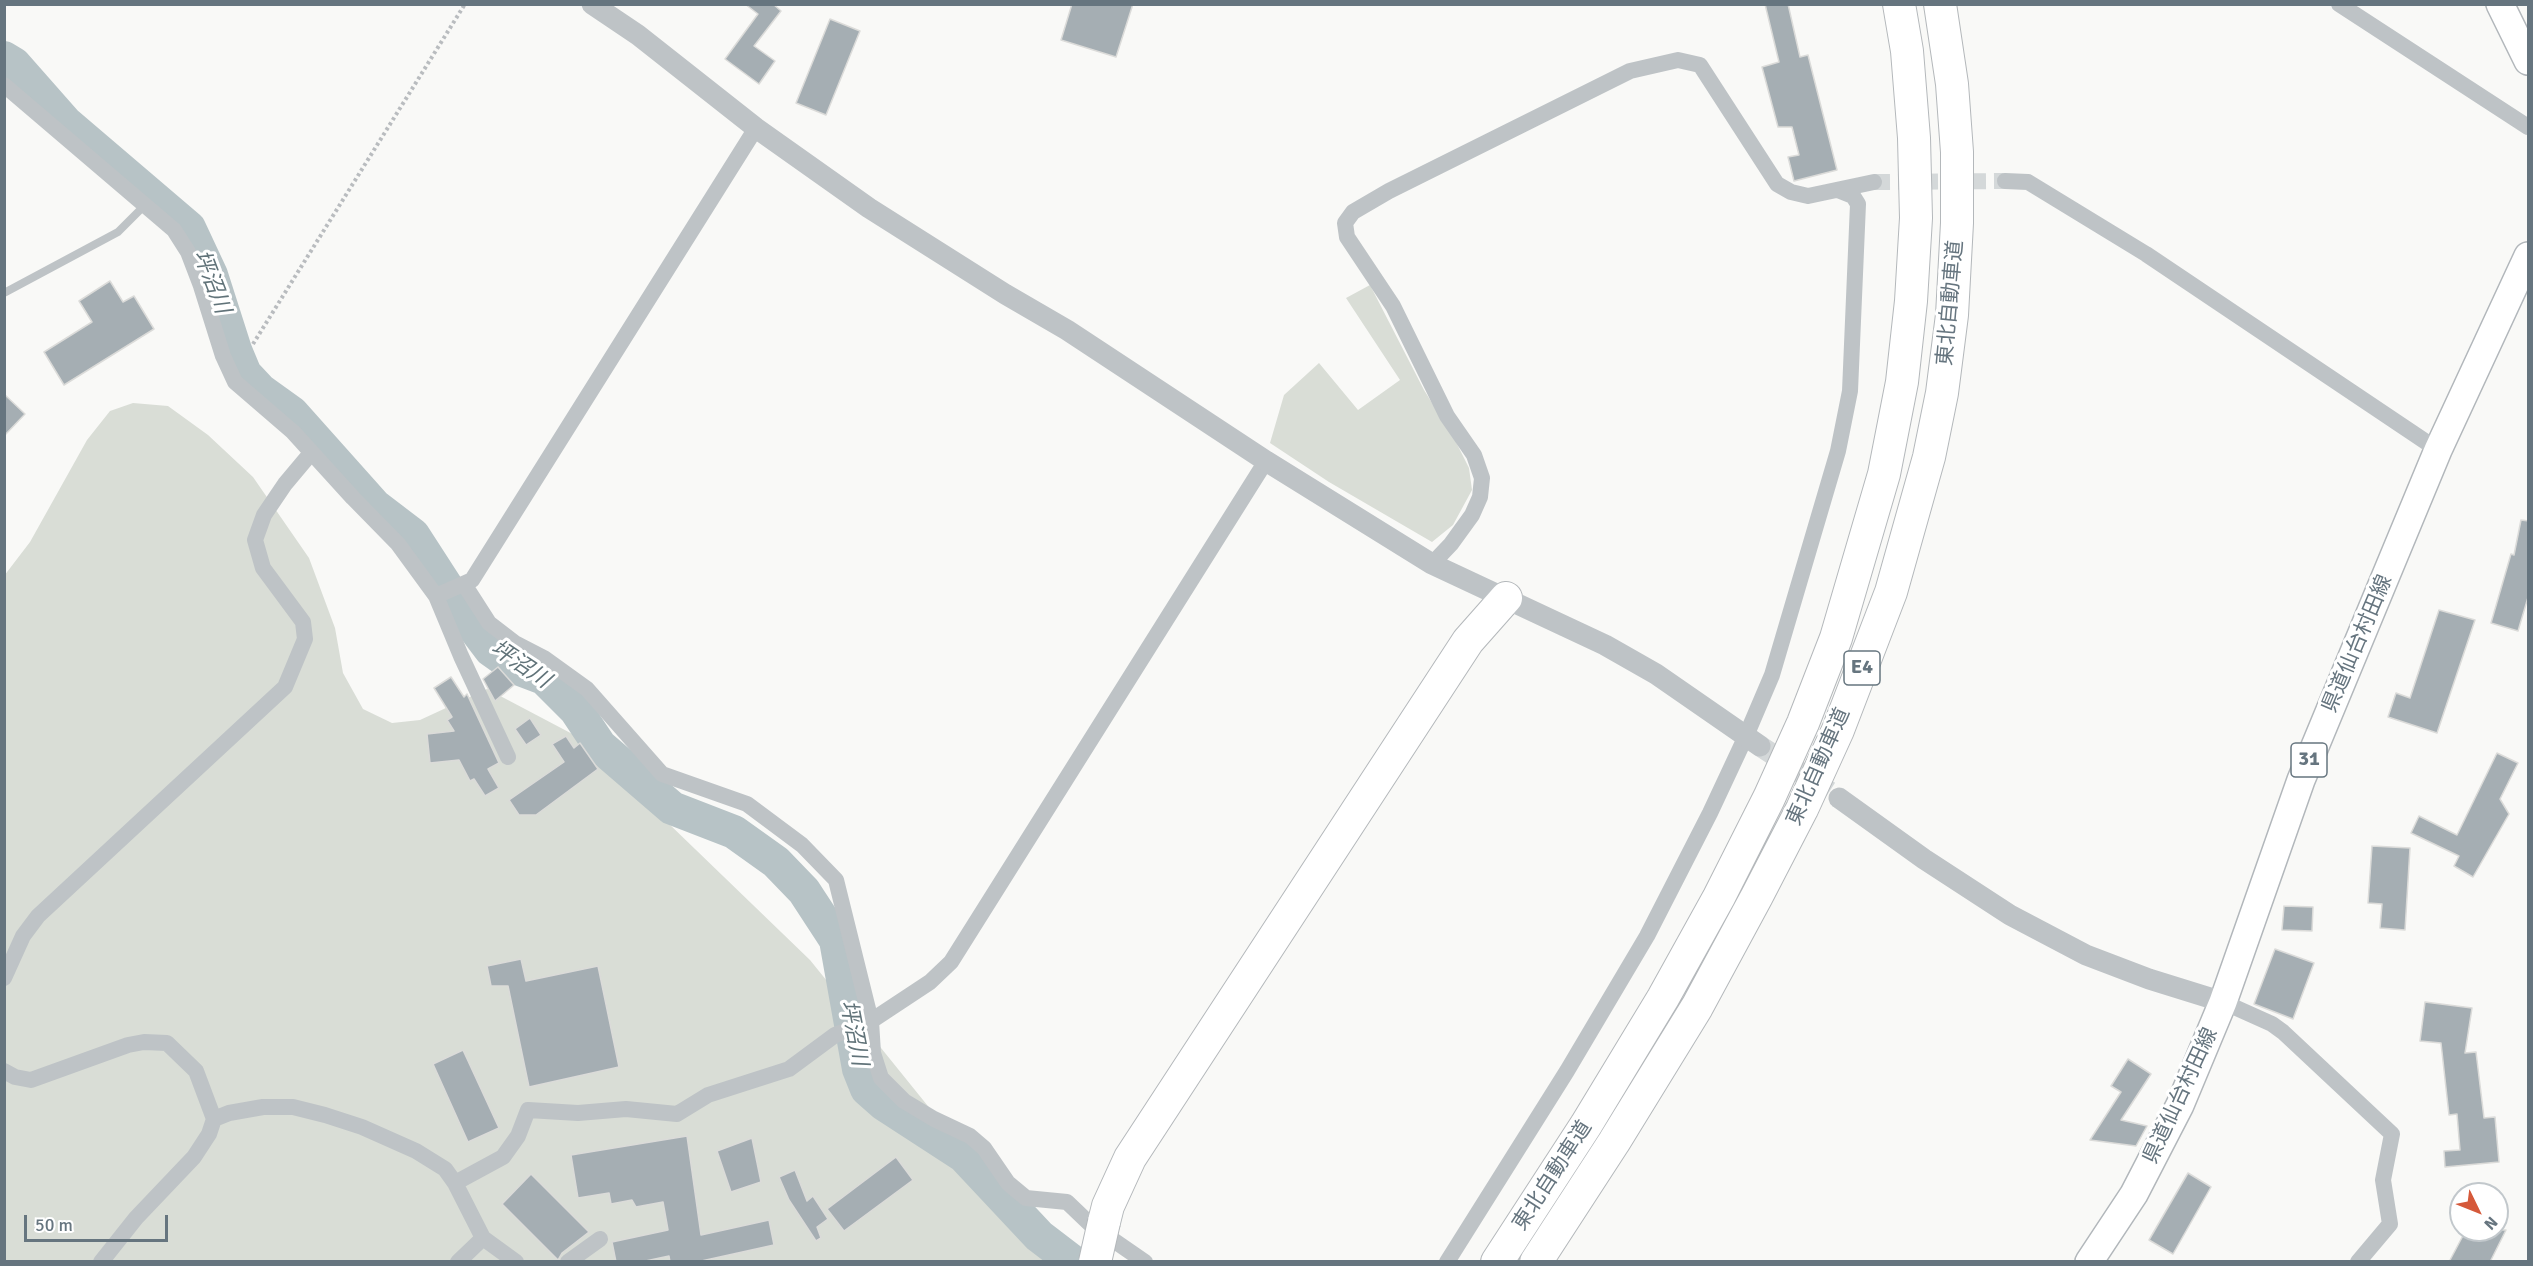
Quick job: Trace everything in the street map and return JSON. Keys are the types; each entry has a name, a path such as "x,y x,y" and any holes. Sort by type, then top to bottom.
{"highway":[{"name":"東北自動車道","path":"1497,1262 1586,1125 1663,998 1719,897 1793,744 1836,638 1884,474 1902,382 1911,301 1917,218 1914,138 1907,51 1899,4"},
{"name":"東北自動車道","path":"1536,1262 1614,1142 1697,1007 1757,896 1802,809 1838,730 1891,592 1929,457 1942,393 1952,315 1958,223 1957,152 1952,84 1940,4"},
{"path":"1095,1262 1109,1224 1140,1161 1476,662 1506,598"},
{"path":"1106,1262 1109,1224"}],"main road":[{"path":"2500,4 2529,61"},
{"name":"県道仙台村田線","path":"2092,1261 2134,1194 2180,1105 2223,1002 2301,780 2438,450 2529,256"}],"street":[{"path":"2339,4 2529,127"},
{"path":"606,8 756,128 869,208 1005,294 1067,330 1266,461 1432,564 1605,645 1656,674 1753,741"},
{"path":"1432,564 1451,544 1472,515 1480,497 1482,478 1474,455 1447,416 1393,306 1347,237 1345,223 1353,212 1389,191 1630,71 1678,60 1700,64 1777,184 1791,192 1808,196 1874,182"},
{"path":"4,85 174,230 188,252 223,356 235,382 293,432 398,544 515,643 544,658 587,689 662,774 747,804 802,845 836,880 859,1025 873,1053 881,1078 904,1101 934,1119 970,1136 984,1148 1008,1183 1026,1198 1067,1202 1090,1224 1145,1262"},
{"path":"450,590 472,580 756,128"},
{"path":"2005,181 2028,182 2146,254 2438,450"},
{"path":"1447,1262 1567,1071 1647,936 1753,741 1838,451 1850,392 1858,204 1852,196 1838,190"},
{"path":"4,978 24,936 38,916 285,687 305,639 303,622 263,568 255,540 264,515 285,484 311,453"},
{"path":"455,1183 503,1157 518,1136 528,1110 578,1113 626,1109 677,1114 719,1091 789,1069 930,982 951,962 1266,461"},
{"path":"450,590 461,656 508,757"},
{"path":"1839,798 1924,859 2010,915 2057,940 2086,955 2149,979 2223,1002 2272,1024 2283,1032 2392,1134 2383,1180 2390,1224 2358,1262"},
{"path":"4,1071 15,1077 31,1080 128,1044 167,1042 196,1071 214,1119 209,1134 194,1157 136,1218 100,1262"},
{"path":"214,1119 263,1107 293,1107 362,1127 416,1151 445,1169 455,1183 483,1238 516,1262"},
{"path":"458,1262 483,1238"},
{"path":"568,1262 600,1239"}],"lane":[{"path":"4,293 118,232 144,206"}],"path":[{"path":"253,344 465,4"}],"shaded area":[{"path":"1370,285 1424,390 1455,440 1469,468 1472,490 1453,525 1432,542 1329,482 1270,443 1284,395 1319,363 1358,410 1400,380 1346,298"},
{"path":"133,403 168,406 208,435 253,477 309,558 335,628 343,673 363,709 392,723 420,720 487,689 580,738 810,960 1053,1261 5,1261 4,576 30,542 87,440 110,411"}],"building":[{"path":"745,4 773,4 781,11 754,46 775,61 759,84 725,59 758,14"},
{"path":"1072,4 1133,4 1116,57 1061,40"},
{"path":"1765,4 1788,4 1800,57 1808,55 1837,170 1794,181 1788,157 1799,155 1792,127 1778,127 1762,67 1779,62"},
{"path":"830,19 860,31 826,115 796,103"},
{"path":"110,281 123,302 134,296 154,329 64,385 44,352 92,322 79,301"},
{"path":"4,394 25,414 4,436"},
{"path":"2521,520 2529,521 2529,594 2518,631 2491,623 2511,554 2514,555"},
{"path":"2439,610 2475,620 2437,733 2388,717 2396,693 2410,698"},
{"path":"498,667 514,685 495,701 483,679"},
{"path":"451,677 464,697 467,694 499,763 488,769 499,788 485,796 474,779 470,781 459,760 430,763 427,734 454,731 447,720 452,717 434,688"},
{"path":"530,718 541,735 526,745 515,729"},
{"path":"566,736 574,748 580,743 598,769 536,815 519,815 509,800 564,762 552,744"},
{"path":"2497,753 2518,763 2500,799 2509,814 2473,877 2454,866 2459,856 2411,833 2419,816 2457,835"},
{"path":"2372,846 2410,848 2405,930 2380,928 2382,904 2368,903"},
{"path":"2284,906 2313,907 2312,931 2282,930"},
{"path":"2275,949 2314,963 2293,1019 2254,1004"},
{"path":"521,959 526,981 598,966 619,1067 529,1087 508,986 491,986 487,966"},
{"path":"2425,1002 2472,1008 2465,1053 2476,1052 2484,1118 2495,1117 2499,1162 2445,1167 2444,1151 2460,1150 2457,1114 2449,1115 2441,1043 2420,1041"},
{"path":"463,1050 499,1128 468,1142 433,1064"},
{"path":"2128,1059 2151,1074 2121,1120 2147,1126 2136,1146 2090,1140 2121,1092 2111,1086"},
{"path":"687,1136 701,1235 769,1220 774,1245 697,1262 670,1262 669,1256 641,1262 616,1262 612,1242 668,1230 663,1202 636,1207 632,1200 611,1204 609,1193 578,1198 571,1155"},
{"path":"752,1138 761,1182 731,1192 717,1151"},
{"path":"896,1157 913,1180 844,1231 827,1209"},
{"path":"795,1170 807,1201 813,1196 828,1219 817,1227 821,1238 816,1241 789,1200 779,1177"},
{"path":"2188,1173 2211,1187 2173,1254 2149,1240"},
{"path":"531,1174 589,1232 562,1253 558,1260 502,1204"},
{"path":"2460,1242 2500,1242 2490,1262 2449,1262"}],"waterway":[{"name":"坪沼川","path":"4,58 14,64 66,123 189,228 211,275 245,374 260,390 292,413 375,506 413,535 466,617 491,650 515,667 544,678 576,710 600,746 672,808 734,832 776,862 804,891 836,940 859,1069 867,1089 884,1104 964,1156 1039,1236 1073,1262"}],"tunnel":[{"path":"1874,182 2005,181"},
{"path":"1760,746 1839,798"}]}
